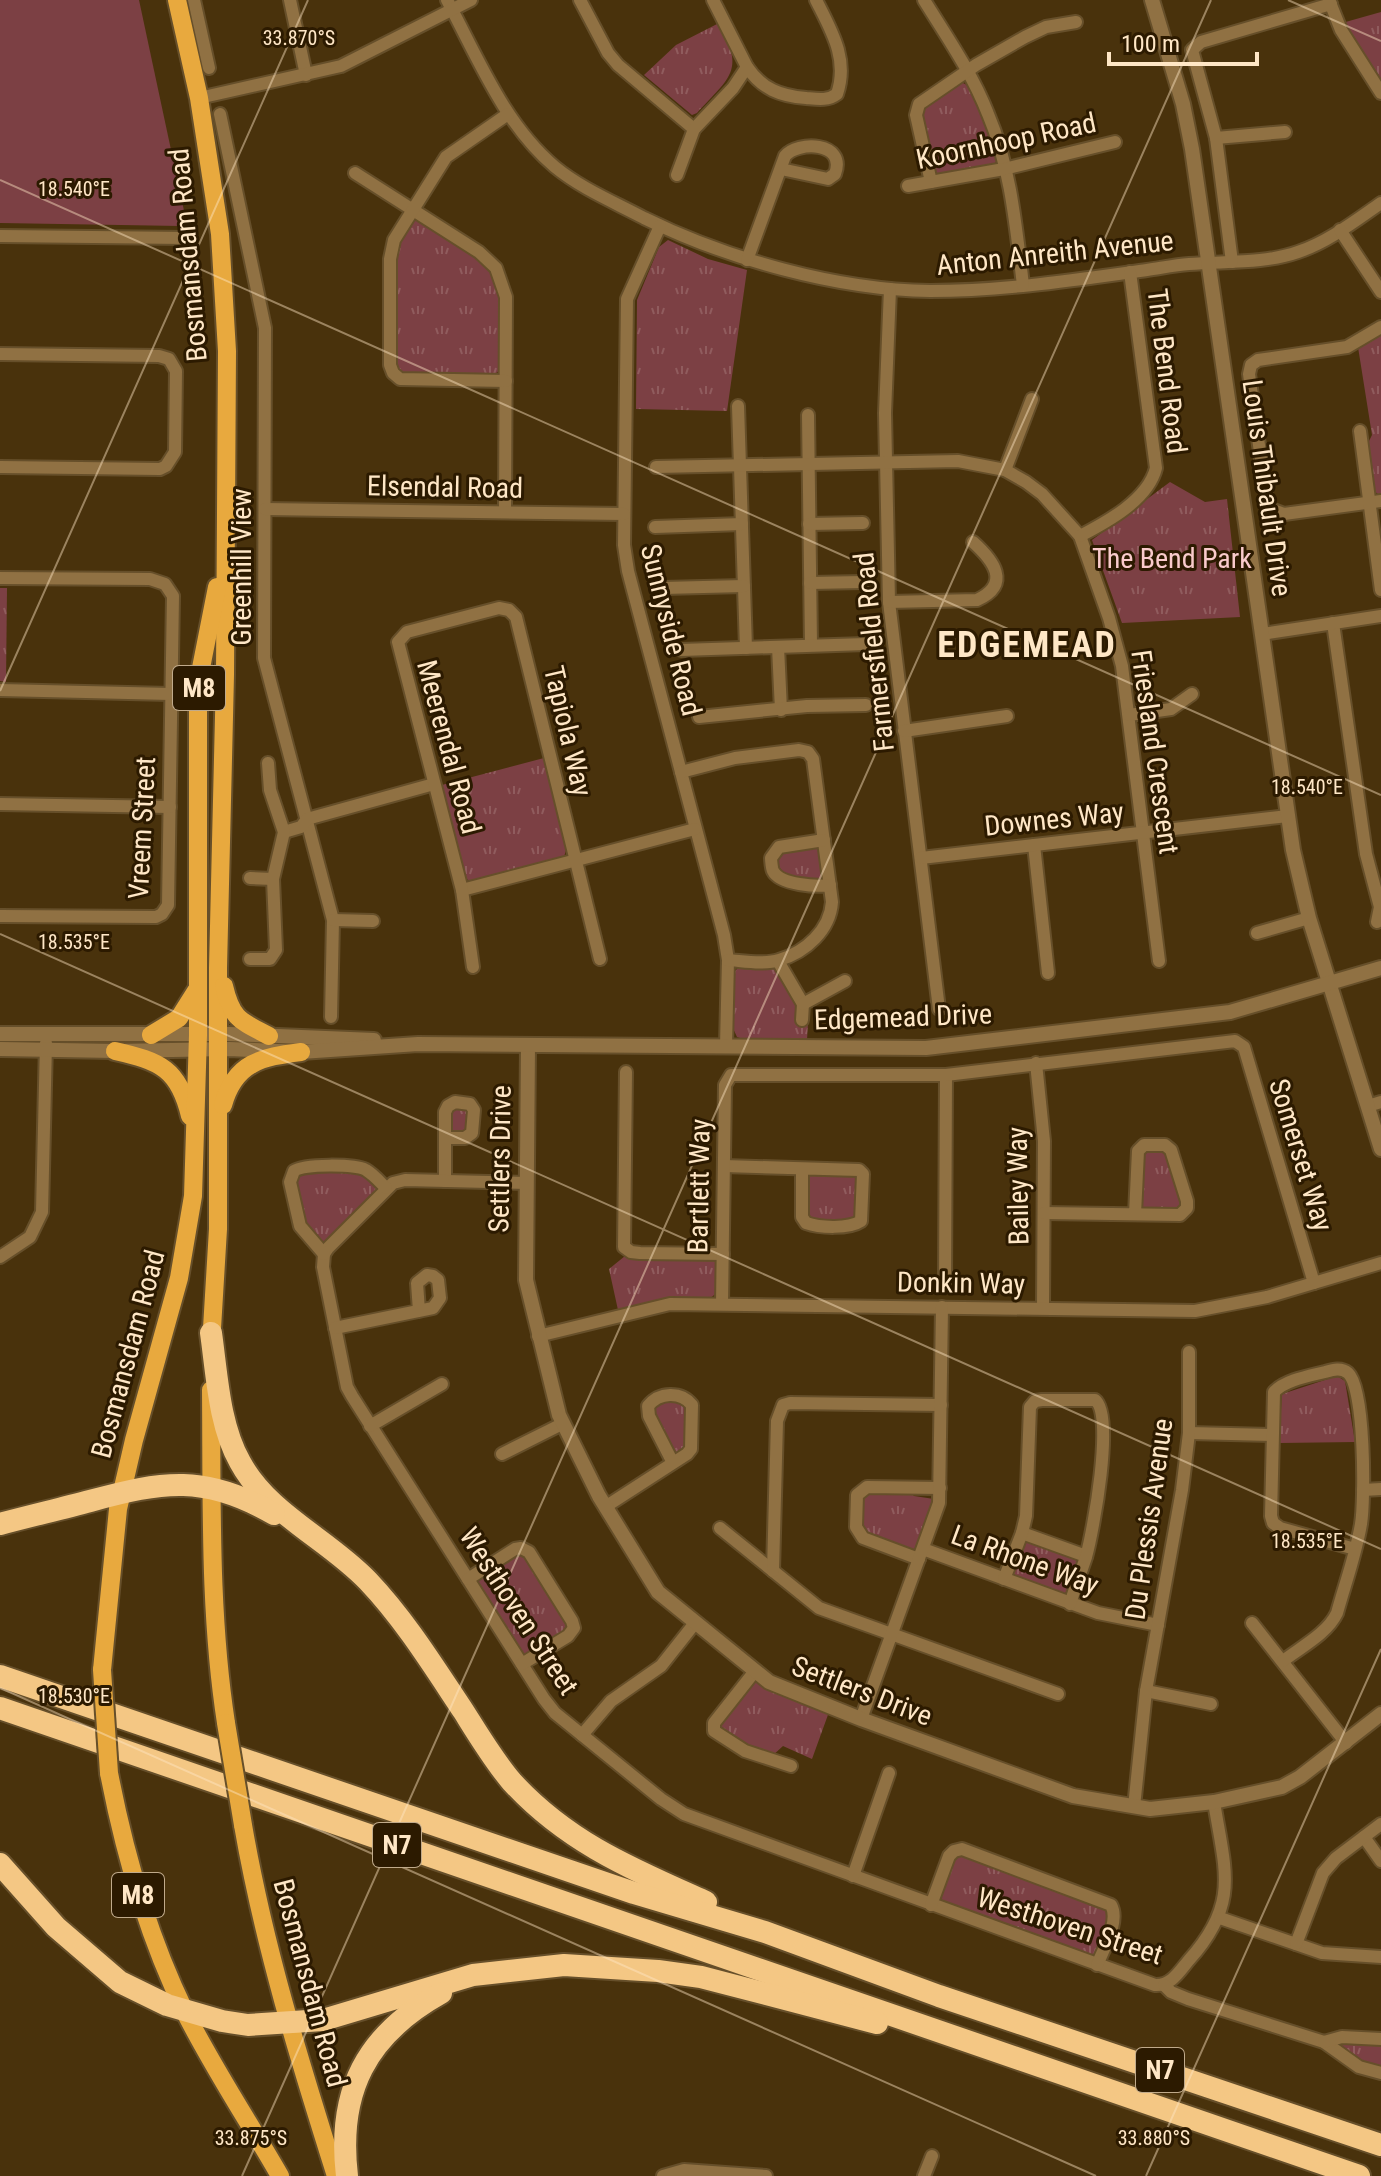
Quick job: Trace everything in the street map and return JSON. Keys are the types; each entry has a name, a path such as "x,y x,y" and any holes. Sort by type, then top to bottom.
{"highway":[{"path":"211,1333 229,1435 241,1464 261,1492 350,1564 392,1608 511,1780 561,1828 599,1853 765,1932"},
{"path":"0,1524 121,1492 171,1483 212,1488 267,1509 321,1540"},
{"name":"N7","path":"0,1676 634,1893 765,1932 939,1996 1381,2145"},
{"name":"N7","path":"0,1708 1359,2176"},
{"path":"0,1864 56,1927 120,1982 144,1996 185,2011 248,2025 288,2024 351,2013 473,1975 564,1965 701,1977 785,2001 1006,2054"},
{"path":"347,2176 347,2109 356,2078 367,2058 403,2018 473,1975"},
{"path":"1289,2153 1301,2166 1329,2176"}],"main road":[{"name":"Bosmansdam Road","path":"177,0 199,98 220,234 227,351 218,960 218,1229 211,1333 215,1628 226,1723 257,1904 288,2024 336,2176"},
{"name":"Bosmansdam Road","path":"227,509 217,590 198,695 196,1151 193,1196 179,1278 121,1492 111,1560 102,1670 109,1773 130,1871 159,1952 185,2011 280,2176"},
{"path":"218,960 228,1001 236,1016 245,1025 269,1036"},
{"path":"151,1035 179,1018 197,988"},
{"path":"115,1051 158,1063 176,1078 185,1096 196,1151"},
{"path":"218,1123 228,1089 242,1070 263,1058 301,1052"}],"street":[{"path":"194,0 209,68"},
{"path":"290,0 306,75"},
{"path":"199,98 341,66 450,5 471,0"},
{"path":"580,0 608,53 618,65 694,129"},
{"path":"713,0 747,67 762,85 782,95 834,98 840,85 839,47 816,0"},
{"path":"924,0 967,71 990,118 1014,208 1023,285"},
{"name":"Louis Thibault Drive","path":"1152,0 1189,134 1293,850 1309,918 1331,983"},
{"path":"1232,262 1216,138 1193,56 1194,47 1201,42 1330,2 1341,30 1381,92"},
{"name":"Anton Anreith Avenue","path":"450,5 508,114 553,165 582,186 660,226 747,260 890,289 977,290 1295,253 1340,230 1381,203"},
{"path":"931,182 917,109 923,100 967,71 1046,27 1076,22"},
{"path":"677,175 694,129 733,88 747,67"},
{"name":"Greenhill View","path":"220,114 265,328 264,658 333,920 331,1017"},
{"path":"506,381 404,380 391,371 391,249 398,231 446,157 508,114"},
{"path":"1216,138 1285,132"},
{"name":"Koornhoop Road","path":"908,186 1004,169 1115,142"},
{"path":"747,260 781,169"},
{"path":"355,173 479,252 496,268 506,297 505,512"},
{"name":"Sunnyside Road","path":"660,226 627,299 626,563 724,935 728,960 726,1046"},
{"path":"1340,230 1381,292"},
{"path":"0,236 186,238"},
{"name":"The Bend Road","path":"1080,536 1124,509 1147,487 1156,468 1130,272"},
{"name":"Farmersfield Road","path":"890,289 885,413 889,602 939,1009"},
{"path":"1375,502 1284,514 1271,509 1267,502 1249,378 1251,365 1261,358 1347,347 1381,327"},
{"path":"0,354 159,356 169,359 176,371 175,452 166,466 160,469 0,467"},
{"path":"1005,470 1032,399"},
{"path":"738,406 746,648"},
{"path":"808,415 811,645"},
{"path":"1360,431 1375,502 1381,590"},
{"name":"Friesland Crescent","path":"656,467 958,461 1005,470 1042,494 1080,536 1122,666 1159,961"},
{"name":"Elsendal Road","path":"265,509 624,514"},
{"path":"809,524 863,523"},
{"path":"655,527 742,524"},
{"path":"889,602 977,600 985,596 993,587 996,570 990,557 973,542"},
{"name":"Vreem Street","path":"0,578 150,579 165,584 173,596 168,905 156,917 0,916"},
{"path":"810,583 863,582"},
{"path":"663,588 744,586"},
{"name":"Meerendal Road","path":"473,967 462,890 398,647 399,638 407,632 499,608 512,613"},
{"name":"Tapiola Way","path":"512,613 516,617 600,959"},
{"path":"1262,634 1381,616"},
{"path":"1333,623 1367,859 1380,907 1377,922"},
{"path":"681,650 866,644"},
{"path":"778,647 781,710"},
{"path":"0,690 171,694"},
{"path":"1129,715 1171,709 1192,694"},
{"path":"699,717 807,706 866,705"},
{"path":"904,731 1007,716"},
{"path":"681,772 735,758 805,750 813,759 832,911 823,931 815,939 778,961 728,960"},
{"path":"250,959 270,959 275,953 273,879 284,832 270,790 268,763"},
{"path":"284,832 301,827 307,819 434,784"},
{"path":"0,804 170,807"},
{"name":"Downes Way","path":"921,858 1288,816"},
{"path":"462,890 695,829"},
{"path":"824,840 779,847 771,858 772,870 777,876 807,886 830,885"},
{"path":"1034,845 1048,973"},
{"path":"1367,859 1381,849"},
{"path":"250,878 273,879"},
{"path":"1257,933 1309,918"},
{"path":"333,920 373,921"},
{"path":"778,961 803,1004 802,1020"},
{"name":"Edgemead Drive","path":"218,1042 301,1052 418,1044 926,1048 1216,1014 1381,968"},
{"path":"803,1004 845,981"},
{"path":"1331,983 1375,1104 1381,1149"},
{"path":"0,1034 115,1051 218,1042"},
{"path":"0,1049 46,1042 151,1035 197,1042"},
{"name":"Edgemead Drive","path":"218,1042 269,1036 340,1037 418,1044"},
{"path":"1,1254 30,1237 42,1212 46,1042"},
{"name":"Edgemead Drive","path":"734,1073 946,1075 1238,1042"},
{"name":"Somerset Way","path":"1238,1042 1244,1047 1314,1283"},
{"name":"Settlers Drive","path":"528,1045 526,1280 562,1424 605,1507 658,1592 755,1671 782,1690 1073,1796 1156,1809 1214,1802 1282,1787 1346,1743 1381,1714"},
{"name":"Bailey Way","path":"1036,1063 1044,1141 1043,1308"},
{"path":"626,1072 624,1247 640,1253 723,1254"},
{"name":"Bartlett Way","path":"722,1304 725,1085 734,1073"},
{"path":"945,1285 946,1075"},
{"path":"445,1138 445,1181"},
{"path":"1044,1213 1176,1216 1183,1213 1187,1208 1171,1150 1165,1145 1144,1145 1138,1151 1135,1214"},
{"path":"386,1188 371,1174 358,1168 305,1166 294,1171 290,1182 300,1226 324,1254 386,1188 400,1181 526,1183"},
{"path":"724,1166 858,1170 862,1172 864,1188 861,1221 854,1225 813,1226 806,1223 802,1217 802,1169"},
{"name":"Westhoven Street","path":"324,1254 323,1267 347,1387 522,1664 555,1713 684,1814 1097,1965 1151,1984 1164,1985 1200,1948 1220,1918 1226,1878 1214,1802"},
{"name":"Donkin Way","path":"538,1336 670,1304 1195,1311 1252,1301 1381,1263"},
{"path":"861,1719 939,1503 942,1307"},
{"path":"335,1328 419,1311"},
{"name":"Du Plessis Avenue","path":"1134,1807 1146,1691 1182,1490 1189,1433 1189,1352"},
{"path":"1283,1661 1328,1627 1336,1617 1355,1549 1363,1511 1361,1424 1355,1393 1348,1373 1335,1369 1276,1389 1273,1395 1271,1516 1273,1523 1355,1549"},
{"path":"370,1426 442,1384"},
{"path":"605,1507 687,1454 693,1446 692,1405 684,1397 660,1397 648,1406 649,1416 673,1463"},
{"path":"1004,1579 1022,1533 1027,1505 1030,1407 1035,1401 1042,1400 1095,1400 1103,1410 1102,1463 1086,1556 1070,1604"},
{"path":"773,1571 777,1421 783,1405 941,1405"},
{"path":"502,1454 562,1424"},
{"path":"1189,1433 1272,1435"},
{"name":"La Rhone Way","path":"940,1488 867,1487 857,1495 856,1527 863,1538 1004,1579 1098,1613 1158,1625"},
{"path":"1363,1490 1381,1489"},
{"path":"720,1528 819,1608 1058,1694"},
{"path":"1022,1533 1086,1556"},
{"path":"468,1579 519,1548 529,1552 537,1564 574,1628 568,1636 522,1664"},
{"path":"582,1735 608,1704 661,1666 695,1623"},
{"path":"1252,1623 1346,1743"},
{"path":"755,1671 714,1723 714,1731 745,1751 791,1766"},
{"path":"1146,1691 1211,1704"},
{"path":"853,1876 889,1773"},
{"path":"1296,1944 1323,1873 1336,1858 1381,1824"},
{"path":"1364,1837 1381,1861"},
{"path":"931,1905 949,1856 962,1849 1111,1905 1115,1916 1097,1965"},
{"path":"1220,1918 1322,1953 1381,1957"},
{"path":"1164,1985 1171,1992 1188,1999 1324,2042 1359,2067 1381,2073"},
{"path":"1324,2042 1342,2037 1381,2039"},
{"path":"924,2176 932,2156"},
{"path":"663,2176 684,2170 766,2176"}],"green space":[{"path":"0,0 139,0 186,220 180,226 0,223"},
{"path":"1381,12 1381,81 1342,23"},
{"path":"719,23 731,52 730,72 726,81 692,115 644,75 676,45"},
{"path":"961,82 969,86 985,118 997,161 992,166 939,175 935,172 922,115 924,106"},
{"path":"418,220 468,249 492,272 501,298 502,312 500,370 495,374 404,375 395,368 396,248 411,221"},
{"path":"668,240 708,259 747,270 727,411 636,409 637,300 659,247"},
{"path":"1381,333 1381,496 1372,490 1367,445 1372,435 1358,347"},
{"name":"The Bend Park","path":"1170,482 1205,502 1227,499 1240,617 1122,623 1092,540"},
{"path":"0,588 7,588 6,682 0,681"},
{"path":"544,758 566,850 564,857 471,882 464,877 438,786"},
{"path":"815,847 820,851 823,877 819,882 788,876 779,866 781,851"},
{"path":"740,966 777,968 797,1001 799,1023 808,1023 807,1040 737,1037 732,1026 733,973"},
{"path":"452,1107 470,1109 468,1133 451,1133"},
{"path":"1164,1148 1183,1204 1177,1211 1143,1209 1143,1151"},
{"path":"362,1172 377,1186 375,1193 321,1244 303,1224 295,1182 298,1173"},
{"path":"810,1174 855,1175 859,1178 859,1213 854,1221 821,1223 810,1217 806,1193"},
{"path":"625,1256 712,1259 717,1263 718,1292 709,1299 671,1300 618,1310 609,1269"},
{"path":"1337,1376 1345,1381 1355,1442 1279,1443 1282,1394"},
{"path":"661,1399 687,1402 690,1445 678,1454 675,1454 653,1412 653,1407"},
{"path":"907,1490 914,1496 934,1499 915,1549 860,1531 863,1491"},
{"path":"1030,1540 1076,1558 1075,1577 1065,1593 1061,1595 1016,1579 1013,1575 1023,1543"},
{"path":"515,1553 522,1553 568,1620 568,1630 528,1655 521,1654 478,1585 478,1579"},
{"path":"756,1681 785,1696 829,1712 812,1759 783,1746 772,1756 745,1747 719,1730 721,1720"},
{"path":"960,1854 1105,1906 1110,1915 1098,1951 1089,1957 942,1903 939,1896 952,1860"},
{"path":"1381,2042 1381,2069 1361,2064 1340,2047 1341,2043"}],"district":[{"name":"EDGEMEAD","path":"1027,645"}]}
